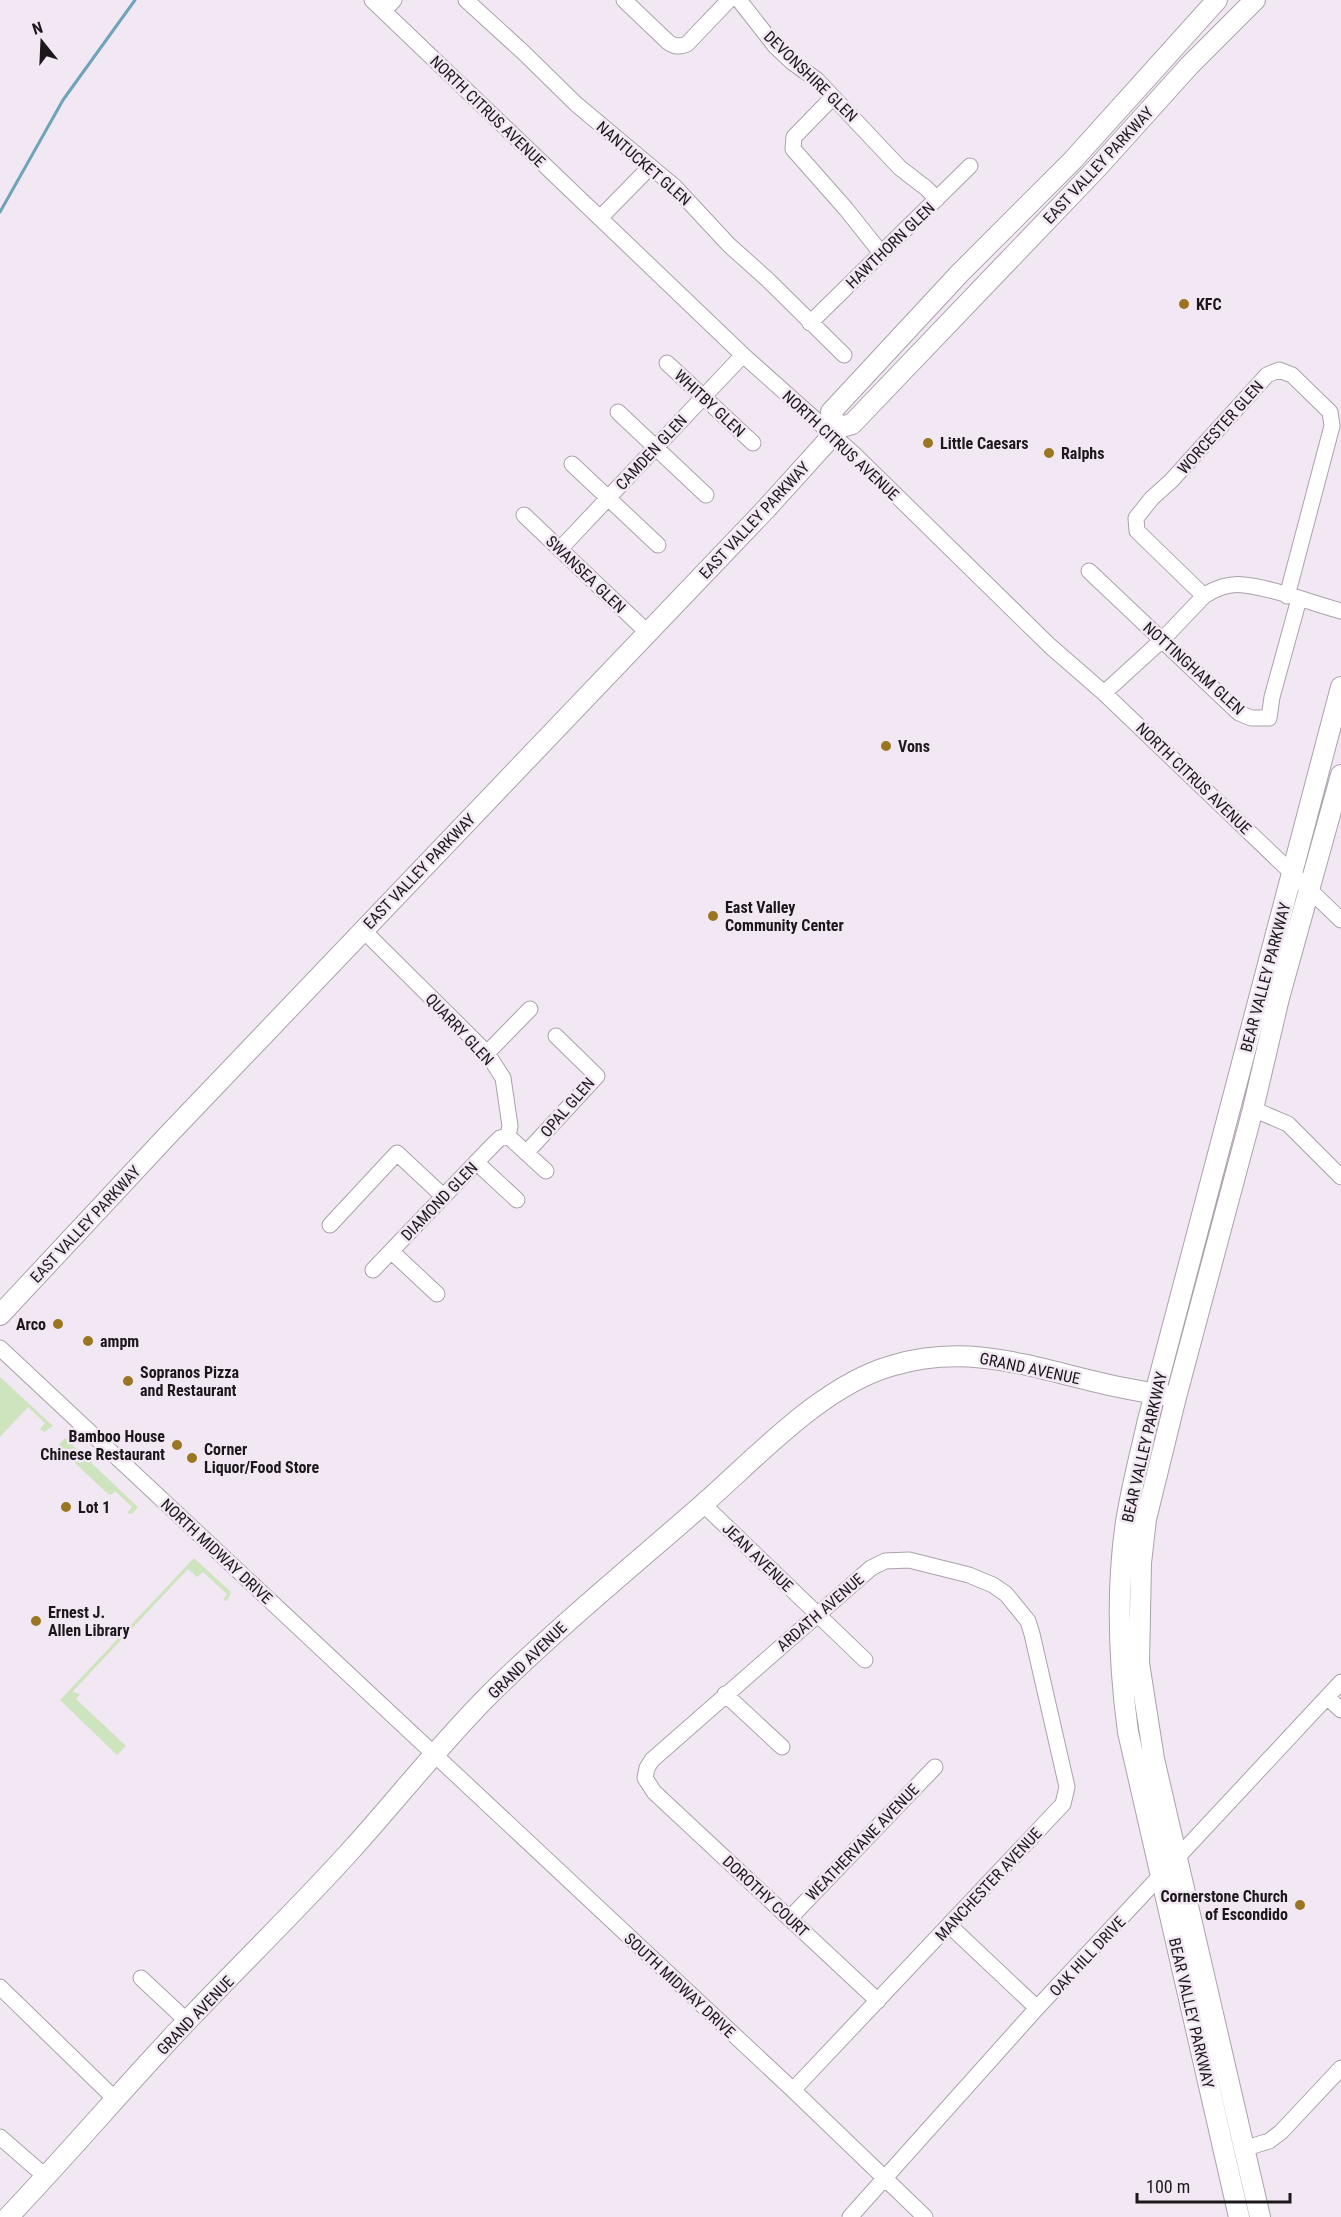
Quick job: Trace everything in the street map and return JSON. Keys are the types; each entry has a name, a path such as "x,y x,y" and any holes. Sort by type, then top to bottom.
{"main road":[{"name":"EAST VALLEY PARKWAY","path":"835,432 831,412 960,273 1073,160 1217,0"},
{"name":"EAST VALLEY PARKWAY","path":"0,1315 363,930 766,509 835,432 852,424 1000,271 1189,66 1255,0"},
{"path":"1000,271 994,258 1021,224 1026,208"},
{"name":"BEAR VALLEY PARKWAY","path":"1239,2217 1128,1732 1123,1697 1119,1626 1126,1527 1135,1478 1155,1394 1341,687"},
{"name":"BEAR VALLEY PARKWAY","path":"1260,2217 1154,1759 1140,1663 1141,1563 1146,1519 1176,1397 1253,1109 1279,998 1341,775"},
{"name":"GRAND AVENUE","path":"8,2217 114,2098 353,1848 434,1754 489,1695 570,1618 808,1412 855,1380 893,1365 946,1356 985,1357 1032,1365 1106,1385 1176,1397"}],"street":[{"name":"NORTH CITRUS AVENUE","path":"372,0 389,6 600,218 743,355 835,432 854,454 1050,646 1104,693 1341,920"},
{"path":"624,0 672,46 682,46 687,44 729,0"},
{"name":"DEVONSHIRE GLEN","path":"739,0 775,46 792,62 818,80 900,168 926,188 937,200"},
{"name":"NANTUCKET GLEN","path":"474,3 576,104 675,187 729,245 844,355"},
{"path":"833,96 794,137 793,148 846,208 880,252"},
{"name":"HAWTHORN GLEN","path":"810,323 970,166"},
{"path":"600,218 650,167"},
{"name":"CAMDEN GLEN","path":"560,549 743,355"},
{"name":"WHITBY GLEN","path":"667,363 753,443"},
{"name":"WORCESTER GLEN","path":"1204,596 1137,531 1136,518 1152,498 1212,437 1232,411 1267,375 1279,370 1292,375 1330,412 1332,426 1293,597"},
{"path":"618,412 706,495"},
{"path":"572,464 658,544"},
{"name":"SWANSEA GLEN","path":"524,515 647,632"},
{"name":"NOTTINGHAM GLEN","path":"1089,571 1239,713 1251,718 1269,718 1293,597"},
{"path":"1104,693 1162,640 1204,596 1210,591 1227,585 1244,585 1341,611"},
{"name":"QUARRY GLEN","path":"363,930 487,1053 503,1078 510,1126 508,1136"},
{"path":"487,1053 530,1009"},
{"name":"OPAL GLEN","path":"526,1153 597,1076 556,1036"},
{"path":"1253,1109 1288,1124 1341,1177"},
{"path":"508,1136 546,1171"},
{"name":"DIAMOND GLEN","path":"373,1270 500,1138 508,1136"},
{"path":"330,1225 398,1153 444,1196"},
{"path":"476,1162 517,1200"},
{"path":"391,1251 437,1294"},
{"name":"NORTH MIDWAY DRIVE","path":"0,1348 434,1754"},
{"name":"JEAN AVENUE","path":"703,1504 865,1660"},
{"name":"ARDATH AVENUE","path":"654,1792 645,1778 652,1760 817,1614 871,1568 885,1561 909,1560 969,1575 993,1585 1006,1594 1028,1621 1032,1634"},
{"name":"MANCHESTER AVENUE","path":"793,2090 1063,1804 1068,1787 1032,1634"},
{"name":"OAK HILL DRIVE","path":"850,2217 1037,2008 1341,1682"},
{"path":"725,1694 782,1747"},
{"path":"1327,1697 1341,1710"},
{"name":"SOUTH MIDWAY DRIVE","path":"434,1754 525,1842 793,2090 925,2217"},
{"name":"WEATHERVANE AVENUE","path":"790,1918 935,1767"},
{"name":"DOROTHY COURT","path":"654,1792 878,2001"},
{"path":"949,1925 1037,2008"},
{"path":"141,1978 187,2021"},
{"path":"0,1987 114,2098"},
{"path":"1243,2149 1269,2141 1281,2132 1341,2068"},
{"path":"0,2137 46,2177"}],"green space":[{"path":"0,1377 53,1426 44,1432 40,1429 45,1423 28,1407 0,1437"},
{"path":"65,1438 138,1507 132,1514 127,1513 132,1507 115,1491 111,1495 108,1494 59,1448"},
{"path":"194,1558 231,1592 227,1601 223,1600 227,1594 203,1572 197,1577 188,1569 73,1692 80,1694 76,1699 126,1746 117,1755 60,1700"}],"waterway":[{"path":"0,212 63,100 135,0"}],"place":[{"name":"KFC","path":"1184,304"},
{"name":"Little Caesars","path":"928,443"},
{"name":"Ralphs","path":"1049,453"},
{"name":"Vons","path":"886,746"},
{"name":"East Valley Community Center","path":"713,916"},
{"name":"Arco","path":"58,1324"},
{"name":"ampm","path":"88,1341"},
{"name":"Sopranos Pizza and Restaurant","path":"128,1381"},
{"name":"Bamboo House Chinese Restaurant","path":"177,1445"},
{"name":"Corner Liquor/Food Store","path":"192,1458"},
{"name":"Lot 1","path":"66,1507"},
{"name":"Ernest J. Allen Library","path":"36,1621"},
{"name":"Cornerstone Church of Escondido","path":"1300,1905"}]}
